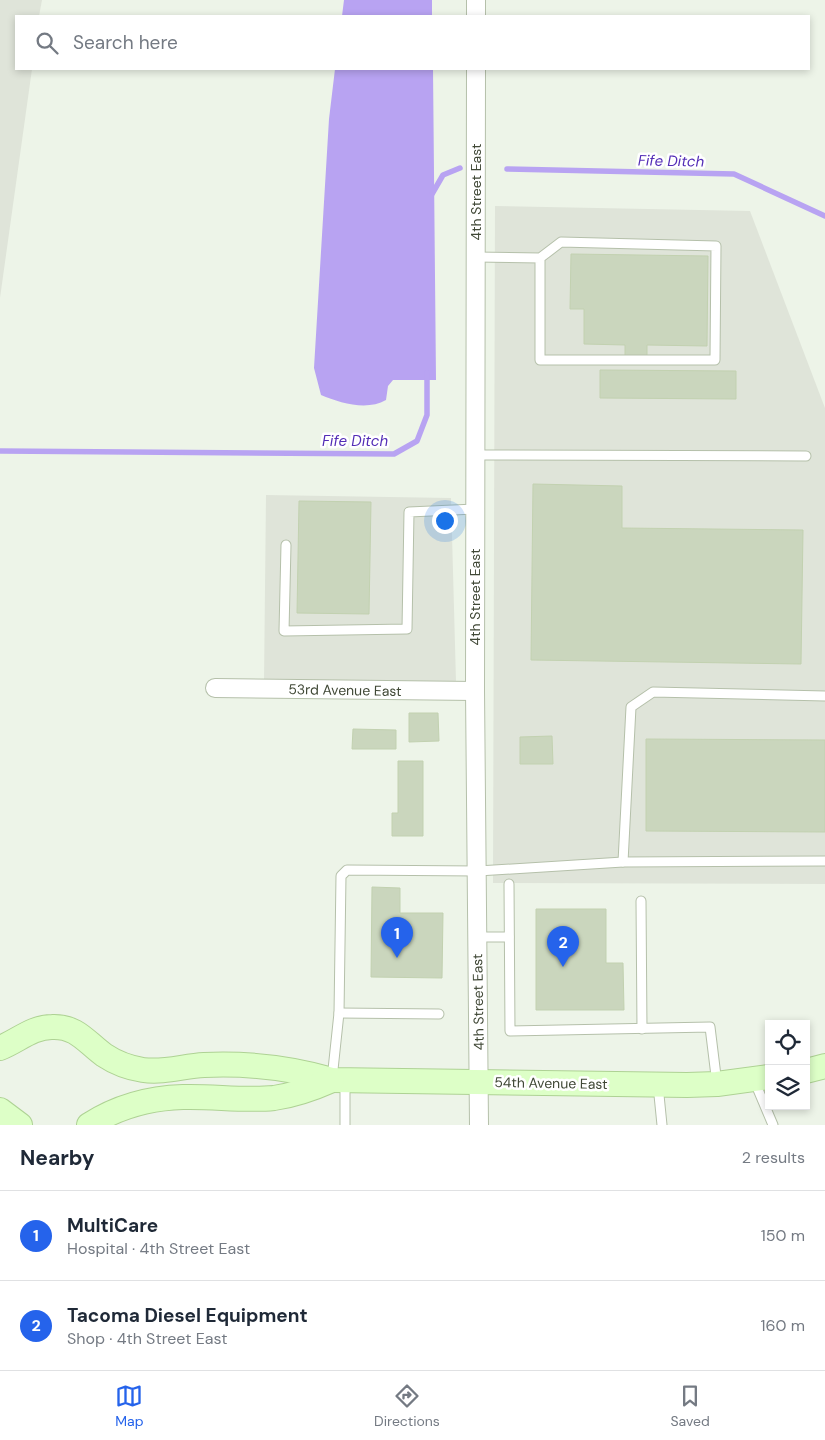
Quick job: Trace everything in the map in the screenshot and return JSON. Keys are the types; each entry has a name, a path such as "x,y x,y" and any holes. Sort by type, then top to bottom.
{"main road":[{"name":"54th Avenue East","path":"0,1048 33,1031 53,1027 73,1031 84,1037 116,1062 143,1070 166,1070 205,1065 272,1067 338,1080 658,1085 717,1084 761,1079"},
{"path":"810,1070 825,1066"},
{"name":"54th Avenue East","path":"89,1125 118,1109 152,1100 184,1097 257,1099 276,1097 338,1080"},
{"path":"0,1110 20,1125"}],"street":[{"path":"476,0 476,15"},
{"name":"4th Street East","path":"476,70 475,692 479,1125"},
{"name":"53rd Avenue East","path":"215,688 475,692"}],"lane":[{"path":"476,256 540,258 562,242 716,246 715,360 540,360 540,258"},
{"path":"475,455 806,456"},
{"path":"286,545 284,631 407,629 410,512 475,508"},
{"path":"623,862 631,707 652,692 825,696"},
{"path":"345,1125 338,1080 342,876 347,870 478,872 623,862 825,861"},
{"path":"509,884 510,1031 710,1027 717,1084"},
{"path":"641,901 642,1029"},
{"path":"478,937 509,938"},
{"path":"340,1013 439,1014"},
{"path":"761,1079 773,1125"},
{"path":"658,1085 662,1125"}],"shaded area":[{"path":"0,0 42,0 39,15 15,15 15,70 32,70 0,298"},
{"path":"344,0 432,0 432,15 342,15"},
{"path":"335,70 433,70 436,380 393,380 388,386 386,400 371,405 354,405 321,395 314,368 329,119"},
{"path":"495,206 750,211 825,408 825,884 493,883"},
{"path":"266,495 451,498 456,681 264,681"}],"building":[{"path":"571,254 708,256 707,346 647,345 647,356 625,356 625,345 584,344 584,309 570,309"},
{"path":"600,370 736,371 736,399 600,398"},
{"path":"533,484 622,486 622,528 803,530 801,664 531,660"},
{"path":"299,501 371,502 369,614 297,613"},
{"path":"409,713 438,713 439,741 409,742"},
{"path":"353,729 396,730 396,749 352,749"},
{"path":"552,736 553,764 520,764 520,737"},
{"path":"646,739 825,740 825,832 646,831"},
{"path":"398,761 423,761 423,836 392,836 392,813 398,813"},
{"path":"372,887 400,888 400,913 443,913 442,978 371,977"},
{"path":"536,909 606,909 606,963 623,963 624,1010 536,1010"}],"waterway":[{"name":"Fife Ditch","path":"432,194 443,175 460,168"},
{"name":"Fife Ditch","path":"507,169 734,174 825,216"},
{"name":"Fife Ditch","path":"0,451 394,454 417,441 427,415 427,373"}],"place":[{"name":"MultiCare","path":"397,958"},
{"name":"Tacoma Diesel Equipment","path":"563,967"}]}
